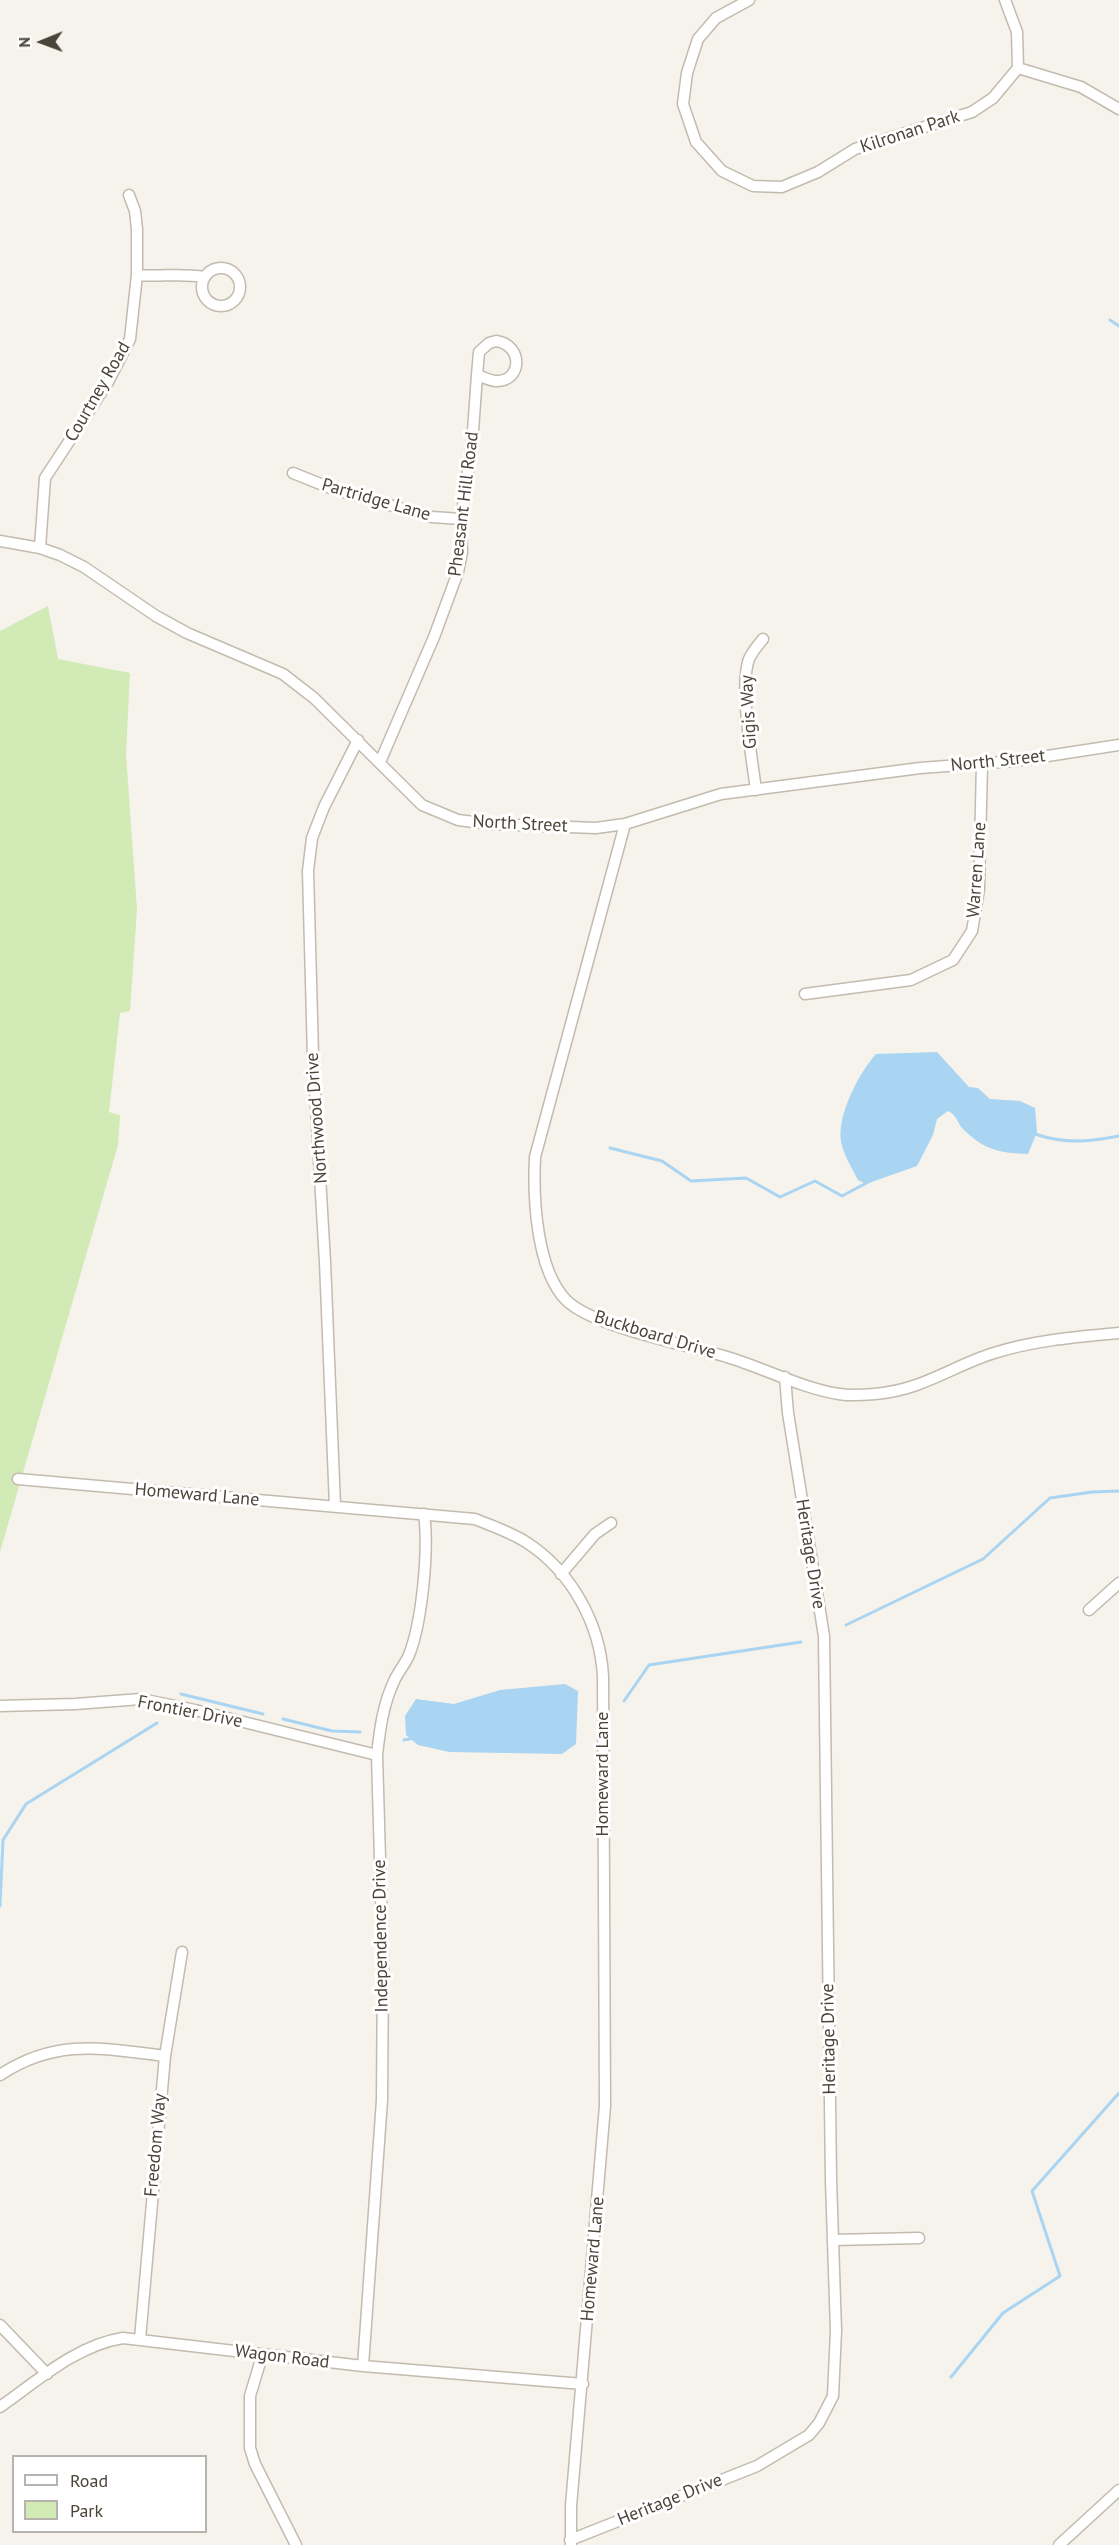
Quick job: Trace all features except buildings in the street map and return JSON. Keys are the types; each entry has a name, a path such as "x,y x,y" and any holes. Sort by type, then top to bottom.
{"street":[{"name":"Kilronan Park","path":"749,0 716,18 698,39 687,73 683,104 696,142 723,171 753,186 782,187 818,172 855,149 972,112 993,98 1018,68"},
{"path":"1005,0 1017,32 1018,68 1081,87 1119,109"},
{"name":"Courtney Road","path":"40,548 45,478 108,382 130,339 137,275 137,220 129,195"},
{"path":"137,275 204,277"},
{"name":"Pheasant Hill Road","path":"380,762 452,594 462,552 461,519 472,445 477,375"},
{"name":"Partridge Lane","path":"293,473 333,489 432,517 461,519"},
{"name":"North Street","path":"0,541 40,548 60,555 84,567 146,610 187,633 283,674 314,698 422,805 458,820 489,824 596,828 625,824 700,799 756,790 920,768 982,764 1119,745"},
{"name":"Gigis Way","path":"756,790 750,746 746,674 750,657 763,639"},
{"name":"Northwood Drive","path":"335,1506 313,1056 308,871 312,838 324,807 358,740"},
{"name":"Warren Lane","path":"805,994 911,980 953,960 972,931 979,889 982,764"},
{"name":"Buckboard Drive","path":"625,824 535,1157 535,1198 547,1265 556,1286 566,1299 596,1318 728,1357 840,1394 876,1394 923,1384 991,1354 1028,1343 1119,1333"},
{"name":"Heritage Drive","path":"570,2542 757,2466 809,2435 819,2423 833,2396 836,2331 824,1636 788,1413 785,1377"},
{"name":"Homeward Lane","path":"18,1479 475,1519 526,1542 552,1563 573,1589 592,1623 600,1647 603,1677 605,2106 583,2384 571,2496 570,2542"},
{"name":"Independence Drive","path":"363,2366 382,2100 383,1963 377,1755 385,1704 396,1676 408,1657 417,1629 427,1540 424,1514"},
{"path":"561,1574 595,1534 611,1523"},
{"path":"1089,1610 1119,1583"},
{"name":"Frontier Drive","path":"0,1706 141,1699 377,1755"},
{"name":"Freedom Way","path":"141,2339 165,2056 182,1952"},
{"path":"0,2075 36,2055 63,2049 91,2048 165,2056"},
{"path":"833,2240 919,2238"},
{"path":"0,2325 47,2374"},
{"name":"Wagon Road","path":"0,2407 47,2374 95,2345 123,2338 262,2356 583,2384"},
{"path":"262,2356 250,2396 250,2448 291,2543"},
{"path":"1059,2545 1119,2490"}],"green space":[{"path":"48,606 58,659 130,673 126,754 137,909 130,1011 120,1013 109,1112 120,1115 118,1145 0,1552 0,631"}],"water":[{"path":"937,1052 969,1087 978,1088 990,1099 1020,1101 1035,1108 1037,1132 1028,1154 1009,1153 985,1146 963,1129 948,1111 937,1119 933,1135 917,1166 866,1184 858,1180 841,1141 842,1119 856,1083 876,1054"},
{"path":"565,1684 578,1691 576,1744 562,1754 449,1752 418,1745 406,1735 405,1716 416,1699 454,1704 500,1690"}],"waterway":[{"path":"1110,320 1119,326"},
{"path":"1035,1134 1077,1141 1119,1136"},
{"path":"610,1148 662,1161 691,1181 746,1178 780,1197 815,1181 842,1196 872,1180"},
{"path":"846,1625 983,1559 1050,1498 1119,1491"},
{"path":"624,1701 649,1665 801,1642"},
{"path":"181,1694 263,1714"},
{"path":"283,1719 332,1731 360,1732"},
{"path":"0,1906 3,1840 26,1804 157,1723"},
{"path":"404,1740 414,1738"},
{"path":"951,2377 1003,2313 1060,2276 1032,2191 1119,2093"}]}
